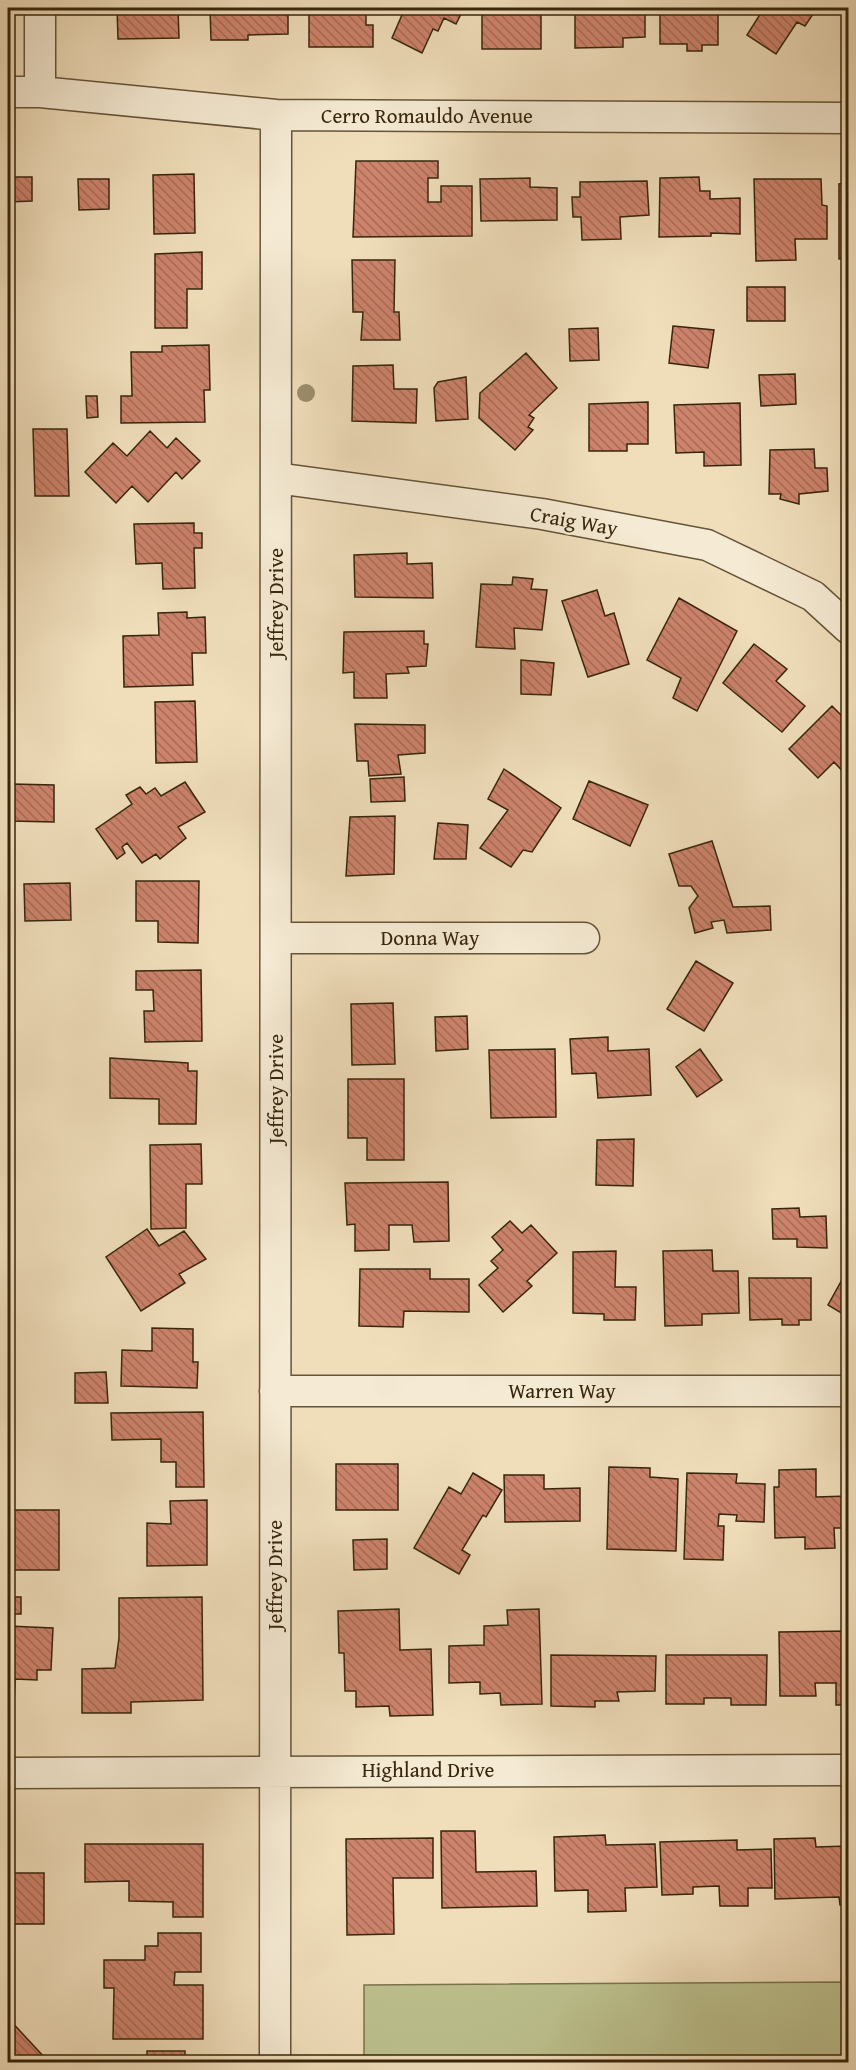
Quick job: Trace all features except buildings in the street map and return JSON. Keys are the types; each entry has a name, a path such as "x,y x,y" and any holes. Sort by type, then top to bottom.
{"street":[{"path":"40,8 40,92"},
{"name":"Cerro Romauldo Avenue","path":"8,92 40,92 276,115 849,118"},
{"name":"Jeffrey Drive","path":"275,2062 276,115"},
{"name":"Craig Way","path":"276,478 542,514 707,545 813,596 849,628"},
{"name":"Donna Way","path":"276,938 585,938"},
{"name":"Warren Way","path":"275,1390 849,1391"},
{"name":"Highland Drive","path":"8,1773 275,1770 849,1770"}],"green space":[{"path":"848,1982 848,2062 364,2062 364,1985"}]}
